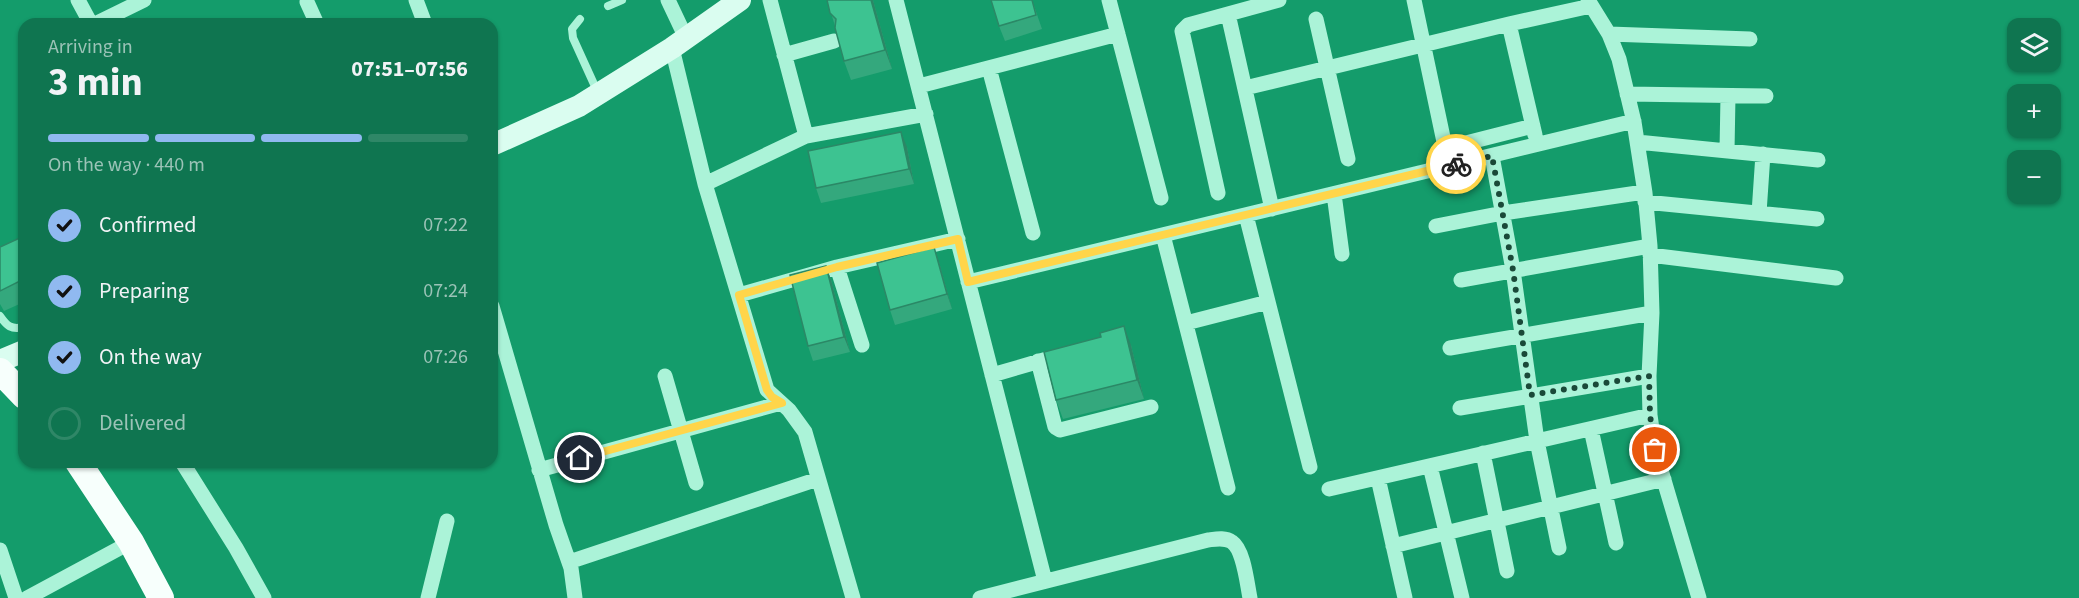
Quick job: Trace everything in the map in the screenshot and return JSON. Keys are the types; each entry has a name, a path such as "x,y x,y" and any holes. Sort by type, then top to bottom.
{"main road":[{"path":"0,370 18,390"},
{"path":"82,468 131,542 160,598"}],"street":[{"path":"78,0 88,18"},
{"path":"107,18 144,0"},
{"path":"416,0 423,18"},
{"path":"668,0 679,43 705,184 767,390 772,397 782,403 805,432 853,598"},
{"path":"498,142 579,106 679,43 741,0"},
{"path":"770,0 806,136"},
{"path":"896,0 1045,581"},
{"path":"1108,0 1161,198"},
{"path":"1218,193 1182,31 1188,25 1279,0"},
{"path":"1414,0 1444,142 1447,145 1458,145 1533,126"},
{"path":"307,3 314,18"},
{"path":"1245,88 1590,3 1609,34 1618,59 1634,122 1650,251 1652,313 1650,415 1655,450 1699,598"},
{"path":"1228,14 1272,209"},
{"path":"1316,20 1348,159"},
{"path":"1509,24 1538,145"},
{"path":"919,86 1118,34"},
{"path":"1609,34 1750,39"},
{"path":"784,55 834,41"},
{"path":"989,68 1034,233"},
{"path":"1627,94 1766,96"},
{"path":"1727,151 1728,96"},
{"path":"705,184 806,136 926,114"},
{"path":"968,282 1634,122"},
{"path":"1637,142 1818,160"},
{"path":"1759,213 1763,154"},
{"path":"1492,156 1513,270 1537,441 1560,548"},
{"path":"1334,194 1342,254"},
{"path":"1436,226 1503,213 1645,197 1817,219"},
{"path":"1246,215 1310,467"},
{"path":"1163,235 1228,488"},
{"path":"739,295 837,267 958,239"},
{"path":"1461,280 1513,270 1650,251 1836,278"},
{"path":"837,267 862,345"},
{"path":"1186,323 1268,302"},
{"path":"1450,348 1652,313"},
{"path":"498,327 539,470 569,562 575,598"},
{"path":"0,361 18,354"},
{"path":"993,375 1061,355"},
{"path":"1038,361 1055,427 1060,430 1151,407"},
{"path":"665,376 696,483"},
{"path":"1460,408 1649,376"},
{"path":"539,470 782,403"},
{"path":"1329,489 1650,415"},
{"path":"1591,429 1616,543"},
{"path":"1483,453 1507,571"},
{"path":"1431,466 1462,598"},
{"path":"186,468 264,598"},
{"path":"1378,478 1405,598"},
{"path":"569,562 818,479"},
{"path":"1393,546 1665,479"},
{"path":"428,598 447,521"},
{"path":"980,598 1221,538 1232,542 1239,549 1250,598"},
{"path":"27,598 131,542"},
{"path":"0,550 16,598"}],"lane":[{"path":"608,6 622,0"},
{"path":"580,19 572,29 573,38 598,94"},
{"path":"0,316 7,326 18,328"}],"building":[{"path":"827,0 871,0 885,50 844,61 835,28 836,19 830,13"},
{"path":"991,0 1032,0 1036,15 999,26"},
{"path":"901,132 909,169 816,188 808,151"},
{"path":"18,239 18,282 0,291 0,247"},
{"path":"934,247 947,294 890,310 877,263"},
{"path":"826,266 844,337 808,346 790,275"},
{"path":"1124,326 1137,380 1056,400 1044,352 1101,337 1100,333"}],"way so far":[{"path":"1456,164 1492,156 1513,270 1530,395 1649,376 1650,415 1655,450"}],"route":[{"path":"580,458 782,403 772,397 767,390 739,295 837,267 958,239 968,282 1456,164"}]}
